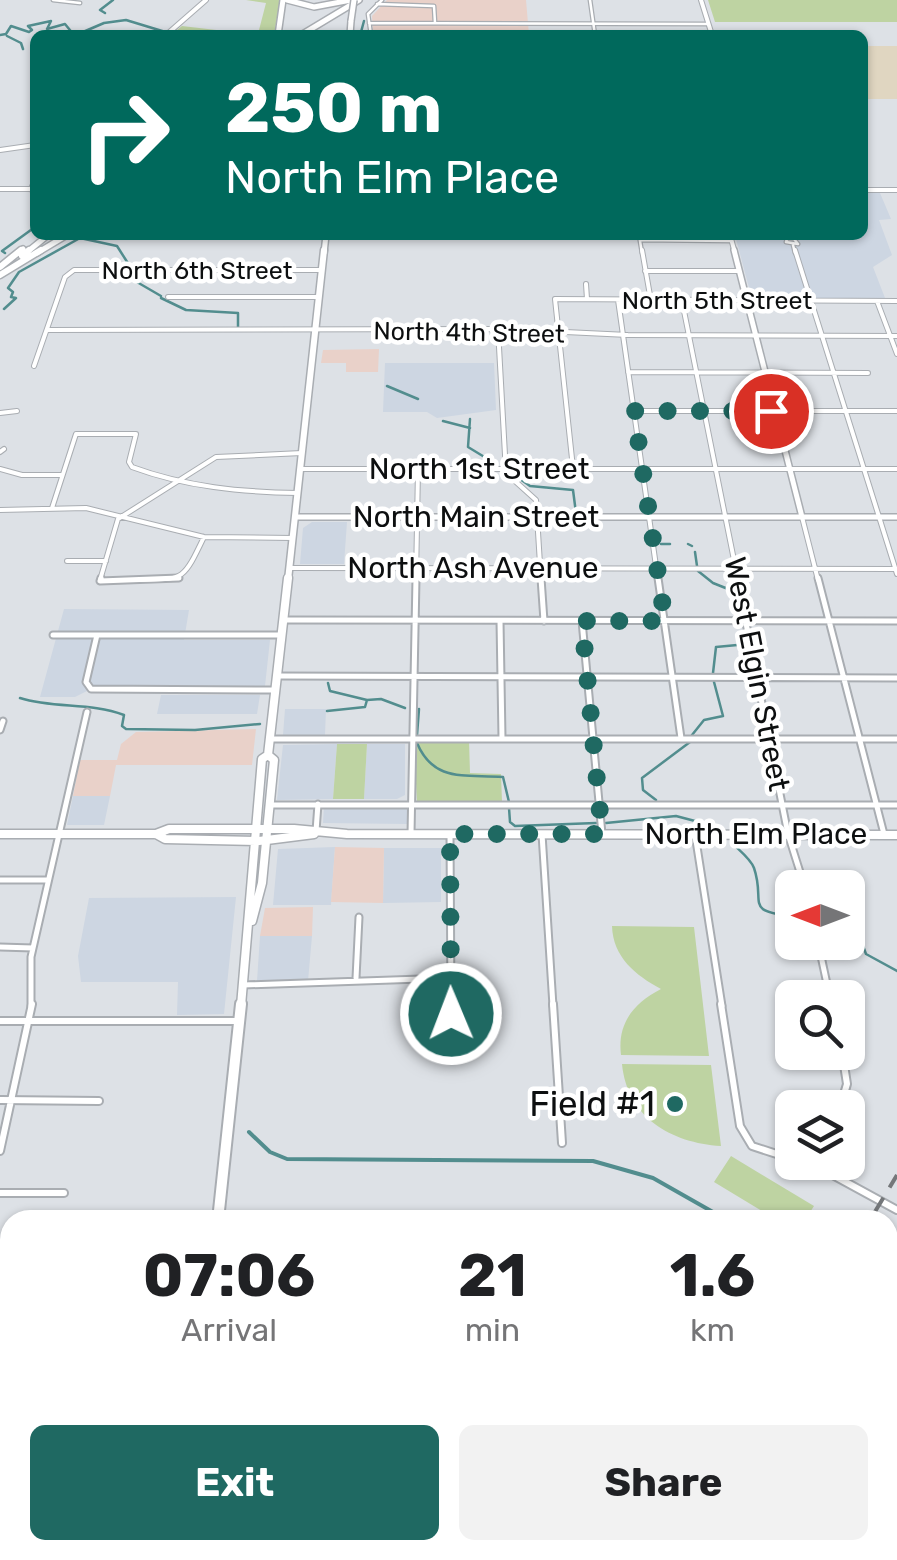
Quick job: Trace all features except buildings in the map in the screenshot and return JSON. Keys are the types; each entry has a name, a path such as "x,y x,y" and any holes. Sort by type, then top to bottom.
{"highway":[{"path":"279,30 285,0 317,7 354,0"},
{"path":"306,30 354,0"},
{"path":"0,272 38,240"},
{"path":"0,272 58,240"}],"main road":[{"path":"351,30 354,0"},
{"path":"219,1210 249,930 253,834 276,690 325,240"},
{"name":"North Main Street","path":"880,517 897,517"},
{"path":"249,930 262,883 274,760 268,755"},
{"name":"North Elm Place","path":"0,834 156,834 165,838 266,834 293,840 316,834 897,834"}],"street":[{"path":"54,0 80,4"},
{"path":"171,30 206,0"},
{"path":"370,30 368,14 382,0"},
{"path":"590,0 595,30"},
{"path":"701,0 710,30"},
{"path":"377,4 432,5 435,23"},
{"path":"369,24 708,24"},
{"path":"0,150 30,147"},
{"path":"0,190 30,187"},
{"path":"868,190 897,190"},
{"path":"640,240 650,301"},
{"path":"731,240 884,834"},
{"path":"793,245 896,570"},
{"name":"North 6th Street","path":"47,330 66,275 71,271 322,270"},
{"path":"645,271 739,271"},
{"path":"586,284 586,298"},
{"path":"168,297 319,297"},
{"name":"North 5th Street","path":"558,334 556,298 897,301"},
{"path":"618,300 681,738"},
{"name":"West Elgin Street","path":"682,301 744,621 788,834 799,870"},
{"path":"877,301 894,336 897,354"},
{"path":"498,329 506,469 509,478 534,496 544,621"},
{"name":"North 4th Street","path":"47,330 498,329 558,334 894,336"},
{"path":"34,366 47,330"},
{"path":"558,334 573,469"},
{"path":"628,372 868,373"},
{"path":"0,413 18,411"},
{"path":"634,411 897,411"},
{"path":"52,508 74,434 136,434 130,466 176,481 226,492 298,492"},
{"path":"204,537 185,574 168,581 100,581 116,522 176,481 224,455 302,454"},
{"path":"0,469 22,475 62,475"},
{"name":"North 1st Street","path":"300,469 897,470"},
{"path":"411,834 418,469"},
{"path":"0,510 86,508 204,537 293,538"},
{"name":"North Main Street","path":"295,517 880,517"},
{"path":"67,561 106,561"},
{"name":"North Ash Avenue","path":"289,568 896,570"},
{"path":"284,620 897,621"},
{"path":"500,620 502,738"},
{"path":"582,621 602,834"},
{"path":"53,635 282,635"},
{"path":"97,636 86,682 91,690 276,690"},
{"path":"277,676 897,678"},
{"path":"0,1152 29,1021 33,948 87,712"},
{"path":"0,730 3,720"},
{"path":"270,739 897,739"},
{"path":"270,804 897,805"},
{"path":"316,834 318,804"},
{"path":"450,834 451,1014"},
{"path":"542,834 562,1143"},
{"path":"695,834 740,1126 752,1146 775,1153"},
{"path":"0,880 48,880"},
{"path":"356,978 360,916"},
{"path":"0,948 33,948"},
{"path":"244,985 324,984 356,978 450,978"},
{"path":"0,1021 240,1021"},
{"path":"0,1100 99,1100"},
{"path":"842,1180 897,1210"},
{"path":"0,1193 64,1193"}],"shaded area":[{"path":"387,0 526,0 529,30 373,30 372,16"},
{"path":"868,46 897,46 897,99 868,99"},
{"path":"868,193 880,193 891,219 879,220 892,255 873,267 885,298 752,299 736,240 868,240"},
{"path":"379,349 378,372 346,372 346,363 321,363 323,350"},
{"path":"385,363 494,363 496,410 437,418 427,412 383,412"},
{"path":"312,522 347,522 344,564 300,564 303,528"},
{"path":"64,609 189,610 184,640 270,640 265,686 95,687 75,697 40,697"},
{"path":"161,695 260,695 257,714 157,714"},
{"path":"285,709 326,709 325,735 283,735"},
{"path":"256,729 252,765 116,765 110,796 73,796 80,760 117,760 121,744 136,732"},
{"path":"337,744 333,799 277,800 283,745"},
{"path":"367,744 405,744 405,795 397,799 364,799"},
{"path":"73,796 110,796 104,825 67,825"},
{"path":"324,806 404,806 409,809 408,824 323,823"},
{"path":"335,847 331,905 273,905 278,849"},
{"path":"335,847 384,848 383,903 331,902"},
{"path":"384,848 441,848 441,902 383,903"},
{"path":"236,897 224,1014 177,1015 178,982 81,982 78,956 89,898"},
{"path":"313,907 312,936 260,936 265,908"},
{"path":"260,936 312,936 308,981 257,981"}],"green space":[{"path":"246,0 280,0 275,30 259,30 266,3"},
{"path":"708,0 897,0 897,22 715,22"},
{"path":"182,26 216,30 177,30"},
{"path":"420,740 469,740 470,773 501,774 502,802 417,802 414,746"},
{"path":"337,744 367,744 364,799 333,799"},
{"path":"612,926 694,927 709,1056 621,1055 622,1033 629,1015 661,989 627,964 616,947"},
{"name":"Field #1","path":"622,1064 711,1065 721,1146 685,1139 655,1124 633,1099"},
{"path":"731,1156 814,1206 811,1210 760,1210 714,1182"}],"waterway":[{"path":"105,13 100,10 113,0"},
{"path":"88,30 126,20 159,30"},
{"path":"32,30 28,26 51,21 47,29 65,24 70,30"},
{"path":"362,30 364,21"},
{"path":"0,35 6,34 11,26 30,31"},
{"path":"7,36 21,43 23,49"},
{"path":"5,253 2,251 30,231"},
{"path":"4,309 16,298 11,297 13,292 8,288 19,272 76,240"},
{"path":"89,240 117,246 131,268"},
{"path":"130,272 130,278 161,296"},
{"path":"161,298 186,310 238,313 238,327"},
{"path":"387,386 418,399"},
{"path":"469,428 470,419"},
{"path":"443,421 469,428"},
{"path":"469,428 468,447 491,461"},
{"path":"510,472 530,486 573,490 576,513"},
{"path":"661,544 670,544"},
{"path":"688,544 692,546"},
{"path":"695,552 697,566"},
{"path":"698,571 713,583 738,593"},
{"path":"741,574 744,583"},
{"path":"744,586 745,592"},
{"path":"713,673 716,647 748,644"},
{"path":"692,735 704,720 723,716 714,682"},
{"path":"328,683 330,691 367,700"},
{"path":"20,698 111,711 124,715 122,726 126,729 195,730 260,724"},
{"path":"367,700 381,699 405,708"},
{"path":"327,711 365,707 367,700"},
{"path":"417,735 419,709"},
{"path":"656,800 643,790 642,778 690,742"},
{"path":"417,743 432,765 442,771 503,777 509,802"},
{"path":"509,808 510,822 515,826 596,823"},
{"path":"606,823 676,816 714,826"},
{"path":"732,843 752,865 762,908 775,913"},
{"path":"865,951 897,971"},
{"path":"249,1132 270,1152 287,1159 593,1161 653,1178 709,1210"}],"railway":[{"path":"876,1210 897,1175"}],"place":[{"name":"Field #1","path":"675,1104"}],"route":[{"path":"451,1014 450,834 602,834 582,621 665,621 634,411 771,411"}]}
